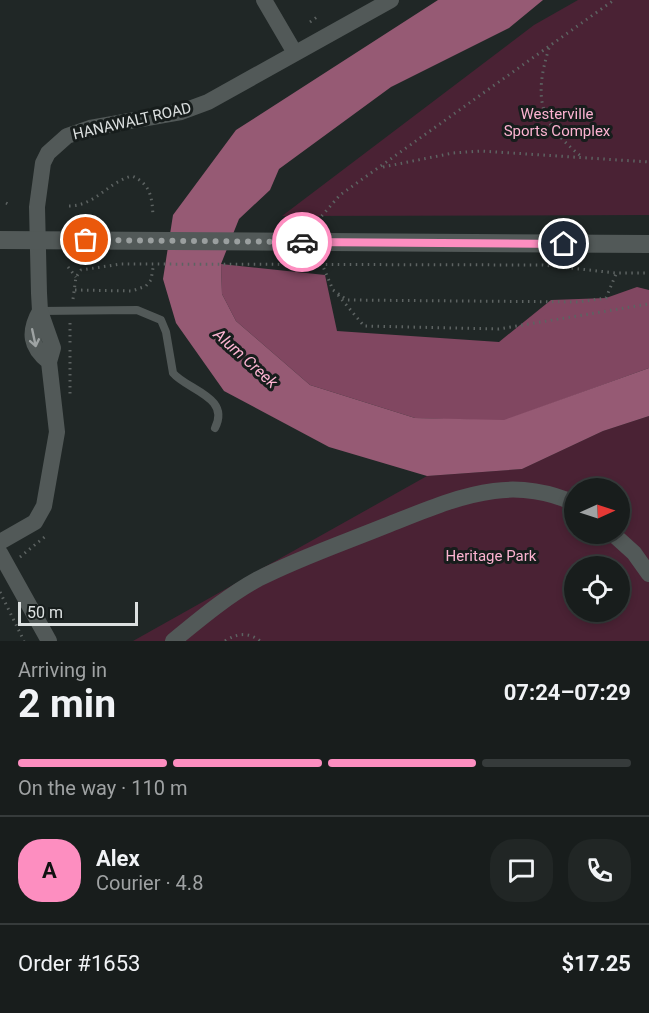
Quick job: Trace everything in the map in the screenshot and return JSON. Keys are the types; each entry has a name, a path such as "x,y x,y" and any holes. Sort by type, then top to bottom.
{"main road":[{"path":"0,240 649,244"}],"street":[{"path":"264,0 295,53"},
{"name":"HANAWALT ROAD","path":"0,542 35,522 44,506 57,432 55,393 50,362 53,348 40,311 37,240 40,174 48,153 67,136 90,128 181,112 208,102 391,0"},
{"path":"173,641 214,607 258,579 314,554 455,499 495,490 526,490 564,499"},
{"path":"624,544 634,553 649,574"},
{"path":"0,553 48,641"}],"lane":[{"path":"40,311 137,310 160,320 166,332 173,373 208,396 217,408 219,421 215,428"}],"path":[{"path":"317,229 319,219 340,195 614,0"},
{"path":"310,22 317,17"},
{"path":"550,46 541,84 547,120 559,138 582,158"},
{"path":"381,168 411,160 481,151 649,162"},
{"path":"69,206 89,203 123,178 132,176 149,188 153,216"},
{"path":"318,254 333,290 364,326 402,329 499,329 649,303"},
{"path":"153,268 151,280 146,286 132,291 75,291 76,277 81,270 121,264 543,265 616,273 649,273"},
{"path":"68,267 76,277"},
{"path":"333,290 347,300 579,302 606,298 616,273"},
{"path":"0,592 24,641"},
{"path":"225,641 242,634 253,636 260,641"}],"green space":[{"name":"Westerville Sports Complex","path":"578,0 649,0 649,215 282,216 534,25"},
{"name":"Heritage Park","path":"649,416 649,641 133,641 427,476 522,469 603,431"}],"shaded area":[{"path":"221,264 325,275 337,331 499,342 551,300 606,298 637,287 649,290 649,368 503,421 415,418 310,385 236,321 222,294"}],"water":[{"name":"Alum Creek","path":"438,0 543,0 509,28 391,87 279,169 270,190 239,219 221,264 222,294 236,321 310,385 415,418 504,420 649,368 649,416 603,431 522,469 427,476 329,447 224,391 176,323 163,279 173,215 236,130"}],"way so far":[{"path":"86,240 302,242"}],"route":[{"path":"302,242 564,244"}]}
